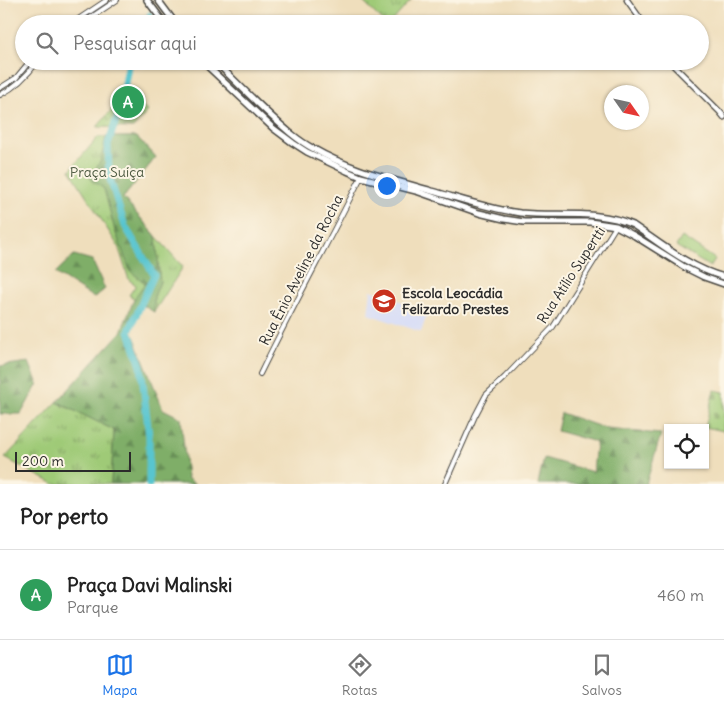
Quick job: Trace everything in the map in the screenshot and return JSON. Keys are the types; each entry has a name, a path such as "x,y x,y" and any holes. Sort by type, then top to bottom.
{"main road":[{"path":"147,0 158,15"},
{"path":"158,0 169,15"},
{"path":"627,0 638,15"},
{"path":"212,70 273,128 293,143 307,152 361,177 416,191 479,213 504,219 517,221 590,222 616,226 686,268 724,284"},
{"path":"224,70 254,100 297,138 314,150 352,166 459,200 518,213 589,215 626,222 695,266 724,277"},
{"path":"678,70 723,115"},
{"path":"361,177 364,170"},
{"path":"361,177 369,175 380,176"},
{"path":"479,213 481,205"},
{"path":"517,221 518,213"}],"street":[{"path":"91,15 108,1 117,0"},
{"path":"86,15 100,7"},
{"path":"0,88 16,78 23,70"},
{"path":"0,96 13,88 31,70"},
{"name":"Rua Ênio Aveline da Rocha","path":"260,374 361,177"},
{"name":"Rua Atílio Supertti","path":"445,484 486,395 506,377 553,326 616,226"}],"shaded area":[{"name":"Escola Leocádia Felizardo Prestes","path":"371,290 428,312 421,332 368,314"}],"green space":[{"path":"411,0 398,15 377,15 362,1"},
{"path":"126,93 148,111 133,128 97,127"},
{"name":"Praça Suíça","path":"98,137 137,137 156,157 123,198 183,267 154,312 129,295 136,285 129,280 118,246 70,170"},
{"path":"106,137 137,137 156,157 123,198 156,236 160,282 154,297 154,312 143,305 132,331 163,409 181,418 187,478 195,484 111,484 114,430 57,402 121,332 134,299 145,283 130,271 115,231 104,189 90,178 101,160"},
{"path":"682,237 715,259 710,267 676,246"},
{"path":"74,255 92,260 105,289 94,298 55,273"},
{"path":"29,362 38,384 21,414 0,414 0,366"},
{"path":"714,390 724,392 724,431 709,428 709,424 706,424"},
{"path":"57,402 114,430 111,484 54,484 5,458"},
{"path":"561,413 607,429 661,434 646,484 538,484 544,458 593,472 596,442 557,431"}],"waterway":[{"path":"127,70 121,106 108,144 109,176 125,226 154,275 129,331 141,366 149,436 149,484"}],"place":[{"name":"Praça Davi Malinski","path":"128,102"},
{"name":"Escola Leocádia Felizardo Prestes","path":"384,301"}]}
